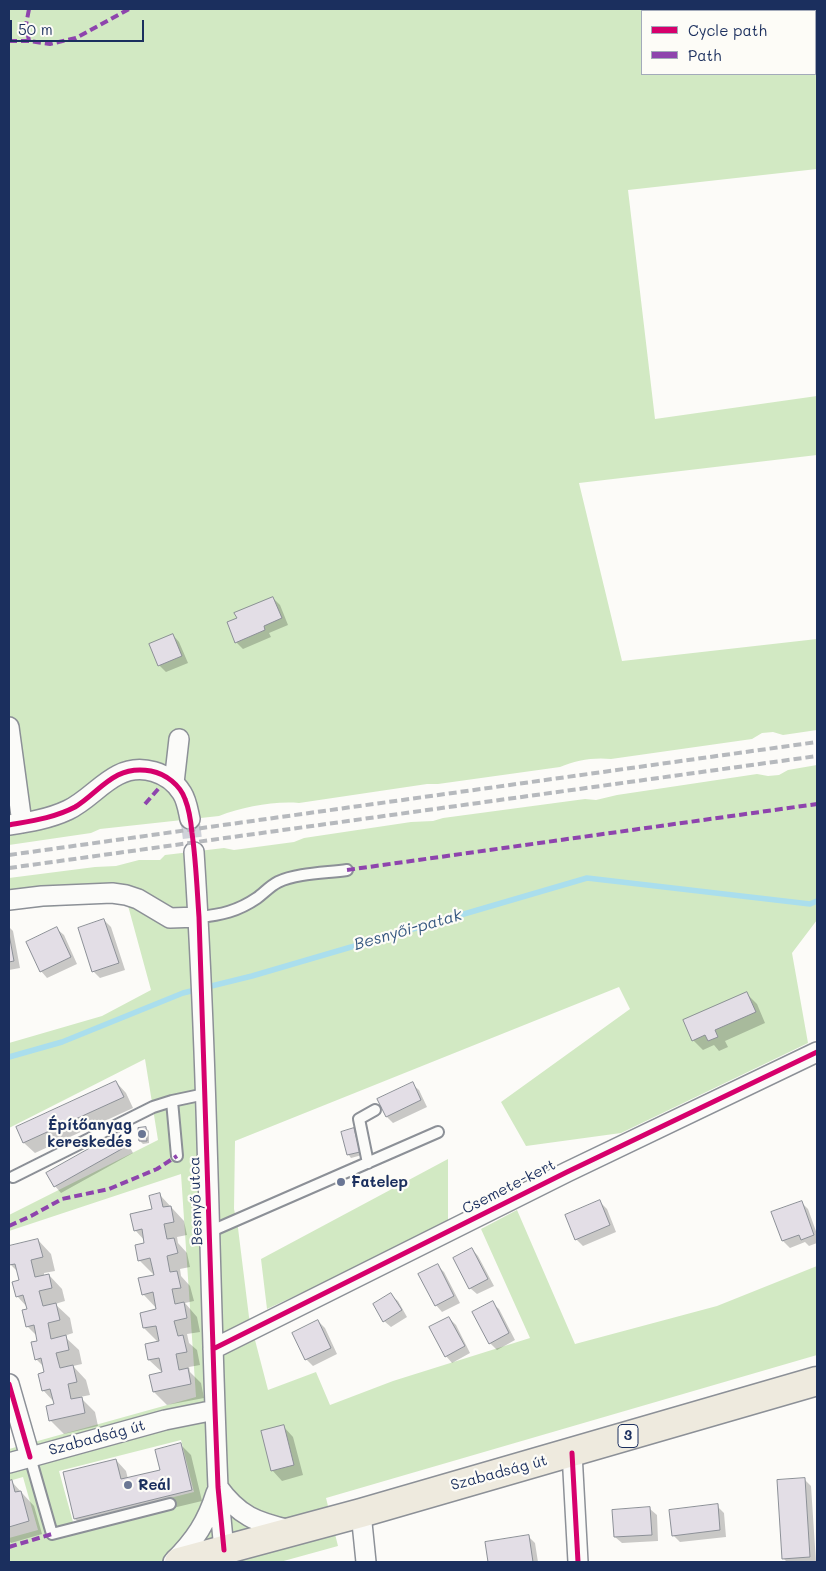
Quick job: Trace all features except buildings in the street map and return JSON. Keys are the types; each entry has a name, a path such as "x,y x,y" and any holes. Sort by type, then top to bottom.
{"main road":[{"name":"Szabadság út","path":"179,1562 361,1513 817,1381"}],"street":[{"path":"9,727 15,824 57,815 94,794 118,775 133,770 154,772 165,776 174,783 186,800 190,819"},
{"path":"174,783 179,739"},
{"name":"Besnyő utca","path":"194,852 199,916 218,1487 224,1550"},
{"path":"9,900 42,896 112,893 138,899 163,916 170,918 199,916"},
{"name":"Csemete-kert","path":"213,1349 576,1168 817,1052"},
{"path":"9,1384 30,1456"},
{"name":"Szabadság út","path":"9,1463 165,1420 215,1410"},
{"path":"572,1453 578,1562"},
{"path":"218,1487 236,1509 249,1517 266,1525 294,1530"},
{"path":"173,1562 188,1547 205,1522 218,1487"},
{"path":"361,1513 366,1562"}],"lane":[{"path":"199,916 234,911 258,897 278,882 289,878 347,870"},
{"path":"14,1177 153,1107 205,1094"},
{"path":"172,1101 177,1156"},
{"path":"368,1162 359,1119 375,1110"},
{"path":"210,1232 438,1132"},
{"path":"30,1456 52,1534 170,1504"}],"green space":[{"path":"9,9 817,9 817,169 628,190 655,419 817,396 817,455 579,483 622,661 817,639 817,730 783,735 773,732 762,733 752,739 611,759 598,758 560,767 299,803 269,804 248,807 219,816 100,829 91,833 9,845"},
{"path":"817,765 817,920 792,953 808,1043 621,1133 526,1146 501,1102 630,1009 619,987 235,1141 234,1209 249,1317 268,1390 316,1372 330,1405 393,1381 530,1338 481,1229 517,1210 575,1344 717,1306 817,1266 817,1355 326,1498 338,1546 280,1562 9,1562 9,1538 38,1530 23,1477 9,1481 9,1449 196,1397 181,1174 9,1231 9,1215 158,1140 145,1059 9,1128 9,1043 102,1016 151,990 127,902 9,909 9,878 116,866 139,860 160,860 165,855 224,848 234,850 294,842 304,838 411,822 433,821 443,818 585,799 596,800 617,795 757,774 779,775 788,770","holes":["181,1440 194,1492 73,1522 59,1471"]},
{"path":"448,1159 448,1225 267,1309 261,1259"}],"waterway":[{"name":"Besnyői-patak","path":"9,1057 62,1042 183,993 252,976 587,878 810,904 817,901"}],"tunnel":[{"path":"190,819 194,852"}],"railway":[{"path":"9,855 817,742"},
{"path":"9,868 817,756"}],"marked path":[{"path":"29,9 26,25 29,41"},
{"path":"9,41 50,44 76,38 129,9"},
{"path":"145,804 159,788"},
{"path":"347,870 817,804"},
{"path":"9,1226 62,1199 109,1189 157,1169 177,1156"},
{"path":"9,1547 52,1534"}],"cycle path":[{"path":"9,825 42,819 67,811 75,807 112,778 134,770 157,772 167,777 180,789 188,807 199,917 218,1487 224,1550"},
{"path":"213,1349 567,1172 817,1052"},
{"path":"9,1384 30,1457"},
{"path":"572,1453 578,1562"}],"place":[{"name":"Építőanyag kereskedés","path":"142,1134"},
{"name":"Fatelep","path":"341,1182"},
{"name":"Reál","path":"128,1485"}]}
